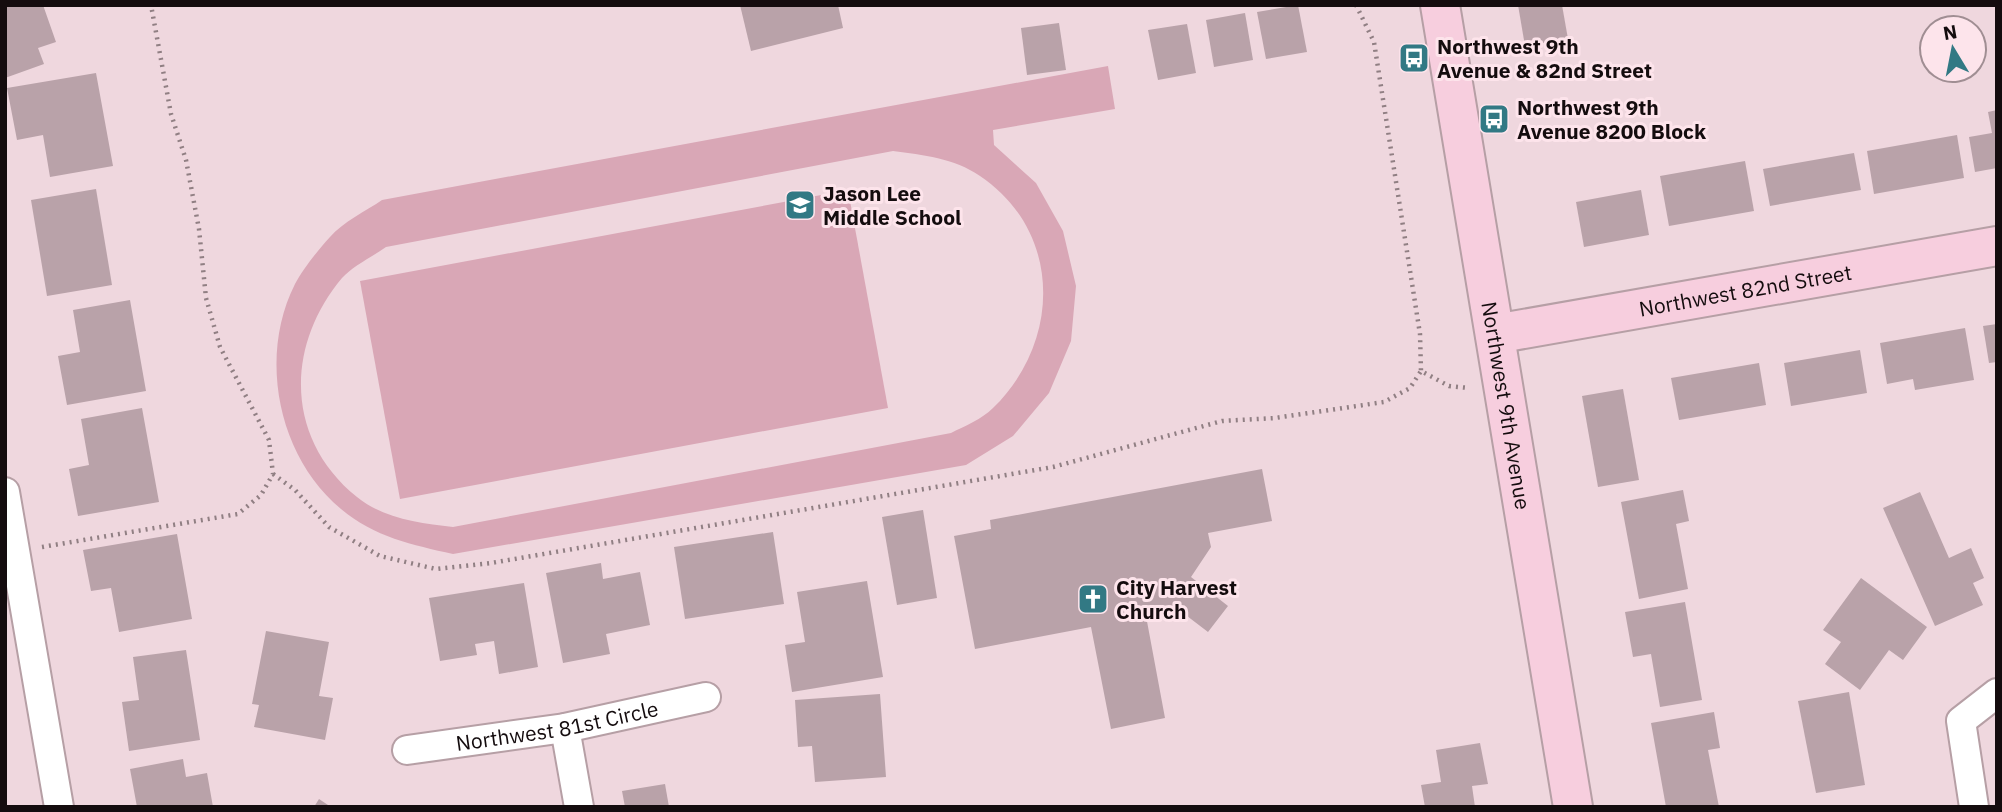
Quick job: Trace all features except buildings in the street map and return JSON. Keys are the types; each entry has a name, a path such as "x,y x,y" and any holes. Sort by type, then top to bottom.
{"street":[{"name":"Northwest 9th Avenue","path":"1440,5 1573,807"},
{"name":"Northwest 82nd Street","path":"1495,334 1997,246"},
{"path":"5,492 15,551 13,585 59,807"},
{"path":"1974,807 1961,721 1997,693"},
{"name":"Northwest 81st Circle","path":"407,750 565,728 706,697"},
{"path":"565,728 579,807"}],"path":[{"path":"15,551 238,514 261,495 273,474 269,440 220,347 206,298 199,229 189,174 171,114 151,5"},
{"path":"273,474 295,490 329,527 380,556 436,569 505,561 1053,467 1222,421 1275,418 1384,402 1410,388 1421,371 1420,334 1374,42 1356,5"},
{"path":"1421,371 1449,386 1467,388 1503,383"}],"shaded area":[{"path":"1108,66 1115,109 993,130 994,145 1036,183 1063,231 1076,286 1071,341 1049,393 1013,436 966,465 453,554 380,533 341,509 319,487 302,462 289,434 281,404 277,374 278,343 284,312 295,284 335,232 382,200","holes":["893,151 949,161 980,176 1007,199 1027,227 1039,257 1043,288 1041,320 1031,352 1015,381 993,408 968,425 951,433 453,527 403,519 368,504 333,474 316,448 306,420 301,391 303,362 310,333 323,305 342,278 386,247"]},
{"path":"848,190 888,408 400,499 360,281"}],"place":[{"name":"Northwest 9th Avenue & 82nd Street","path":"1414,58"},
{"name":"Northwest 9th Avenue 8200 Block","path":"1494,119"},
{"name":"Jason Lee Middle School","path":"800,205"},
{"name":"City Harvest Church","path":"1093,599"}]}
